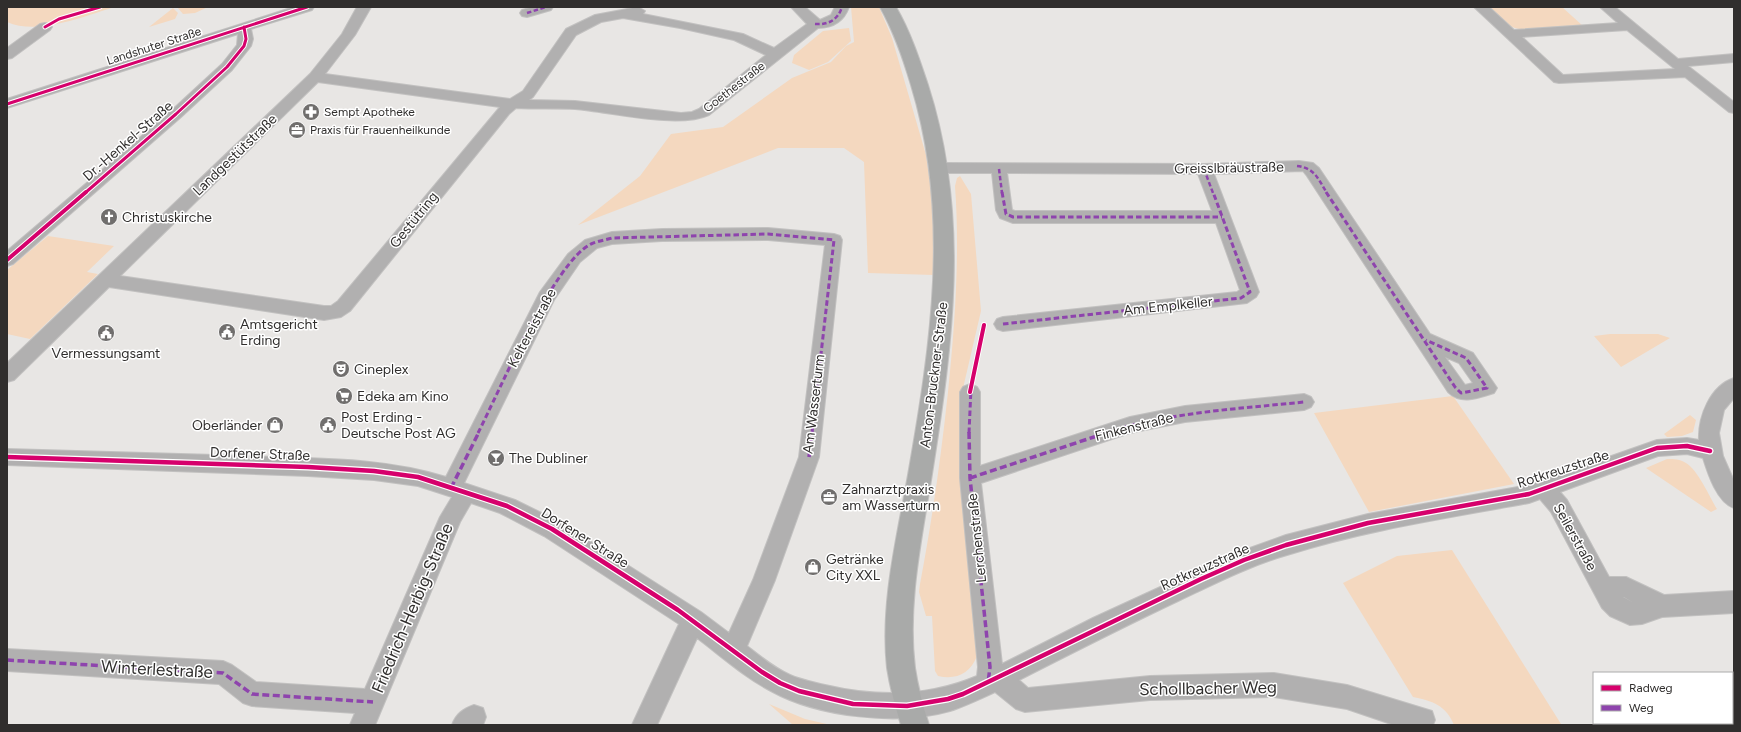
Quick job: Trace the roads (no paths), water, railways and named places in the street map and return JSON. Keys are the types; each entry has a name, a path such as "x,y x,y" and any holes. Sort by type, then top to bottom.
{"main road":[{"name":"Anton-Bruckner-Straße","path":"888,7 906,45 931,119 941,168 945,229 941,340 932,407 903,576 899,629 900,665 911,715"}],"street":[{"name":"Landshuter Straße","path":"7,104 306,7"},
{"name":"Landgestütstraße","path":"7,375 107,280 315,77 345,41 358,21 364,7"},
{"path":"527,13 546,7"},
{"path":"626,15 647,7"},
{"path":"798,7 816,24"},
{"path":"775,54 816,24 830,23 840,13 842,7"},
{"path":"1481,7 1559,79 1688,73"},
{"path":"1607,7 1734,109"},
{"name":"Goethestraße","path":"513,104 575,105 681,117 695,116 704,112 775,54 738,37 680,24 626,15"},
{"name":"Gestütring","path":"107,280 324,314 335,312 344,306 504,111 528,94 571,32 600,18 626,15"},
{"path":"1510,34 1630,26"},
{"path":"7,55 45,27"},
{"name":"Dr.-Henkel-Straße","path":"7,260 170,120 227,67 244,46 246,39 244,27"},
{"path":"1675,63 1734,58"},
{"path":"315,77 513,104"},
{"name":"Greisslbräustraße","path":"941,168 1204,169 1299,166 1312,170 1426,340"},
{"path":"999,169 1004,210 1006,214 1013,217 1222,217"},
{"name":"Am Emplkeller","path":"1003,324 1241,298 1250,292 1204,169"},
{"name":"Keltereistraße","path":"458,491 546,297 574,258 591,244 612,238 662,235 768,234 834,240"},
{"name":"Am Wasserturm","path":"733,651 764,580 809,457 834,240"},
{"path":"1734,386 1714,408 1710,422 1710,451 1721,480 1734,499"},
{"name":"Lerchenstraße","path":"970,392 970,478 992,681"},
{"name":"Finkenstraße","path":"970,478 1130,425 1184,414 1304,402"},
{"name":"Rotkreuzstraße","path":"911,715 992,681 1101,626 1201,579 1244,560 1286,545 1368,523 1529,494 1657,448 1687,446 1710,451"},
{"name":"Dorfener Straße","path":"7,457 301,467 374,471 418,477 508,506 540,522 693,620 762,672 800,691 853,704 911,715"},
{"name":"Seilerstraße","path":"1545,489 1559,506 1610,601 1618,608 1630,614 1642,613 1662,606 1693,603 1734,602"},
{"name":"Friedrich-Herbig-Straße","path":"362,725 451,517 458,491"},
{"path":"644,725 693,620"},
{"name":"Winterlestraße","path":"7,660 223,673 252,694 372,702"},
{"name":"Schollbacher Weg","path":"992,681 1025,700 1150,688 1274,685 1347,698 1404,716 1423,720"}],"place":[{"name":"Sempt Apotheke","path":"311,112"},
{"name":"Praxis für Frauenheilkunde","path":"297,130"},
{"name":"Christuskirche","path":"109,217"},
{"name":"Amtsgericht Erding","path":"227,332"},
{"name":"Vermessungsamt","path":"106,333"},
{"name":"Cineplex","path":"341,369"},
{"name":"Edeka am Kino","path":"344,396"},
{"name":"Oberländer","path":"275,425"},
{"name":"Post Erding - Deutsche Post AG","path":"328,425"},
{"name":"The Dubliner","path":"496,458"},
{"name":"Zahnarztpraxis am Wasserturm","path":"829,497"},
{"name":"Getränke City XXL","path":"813,567"}]}
